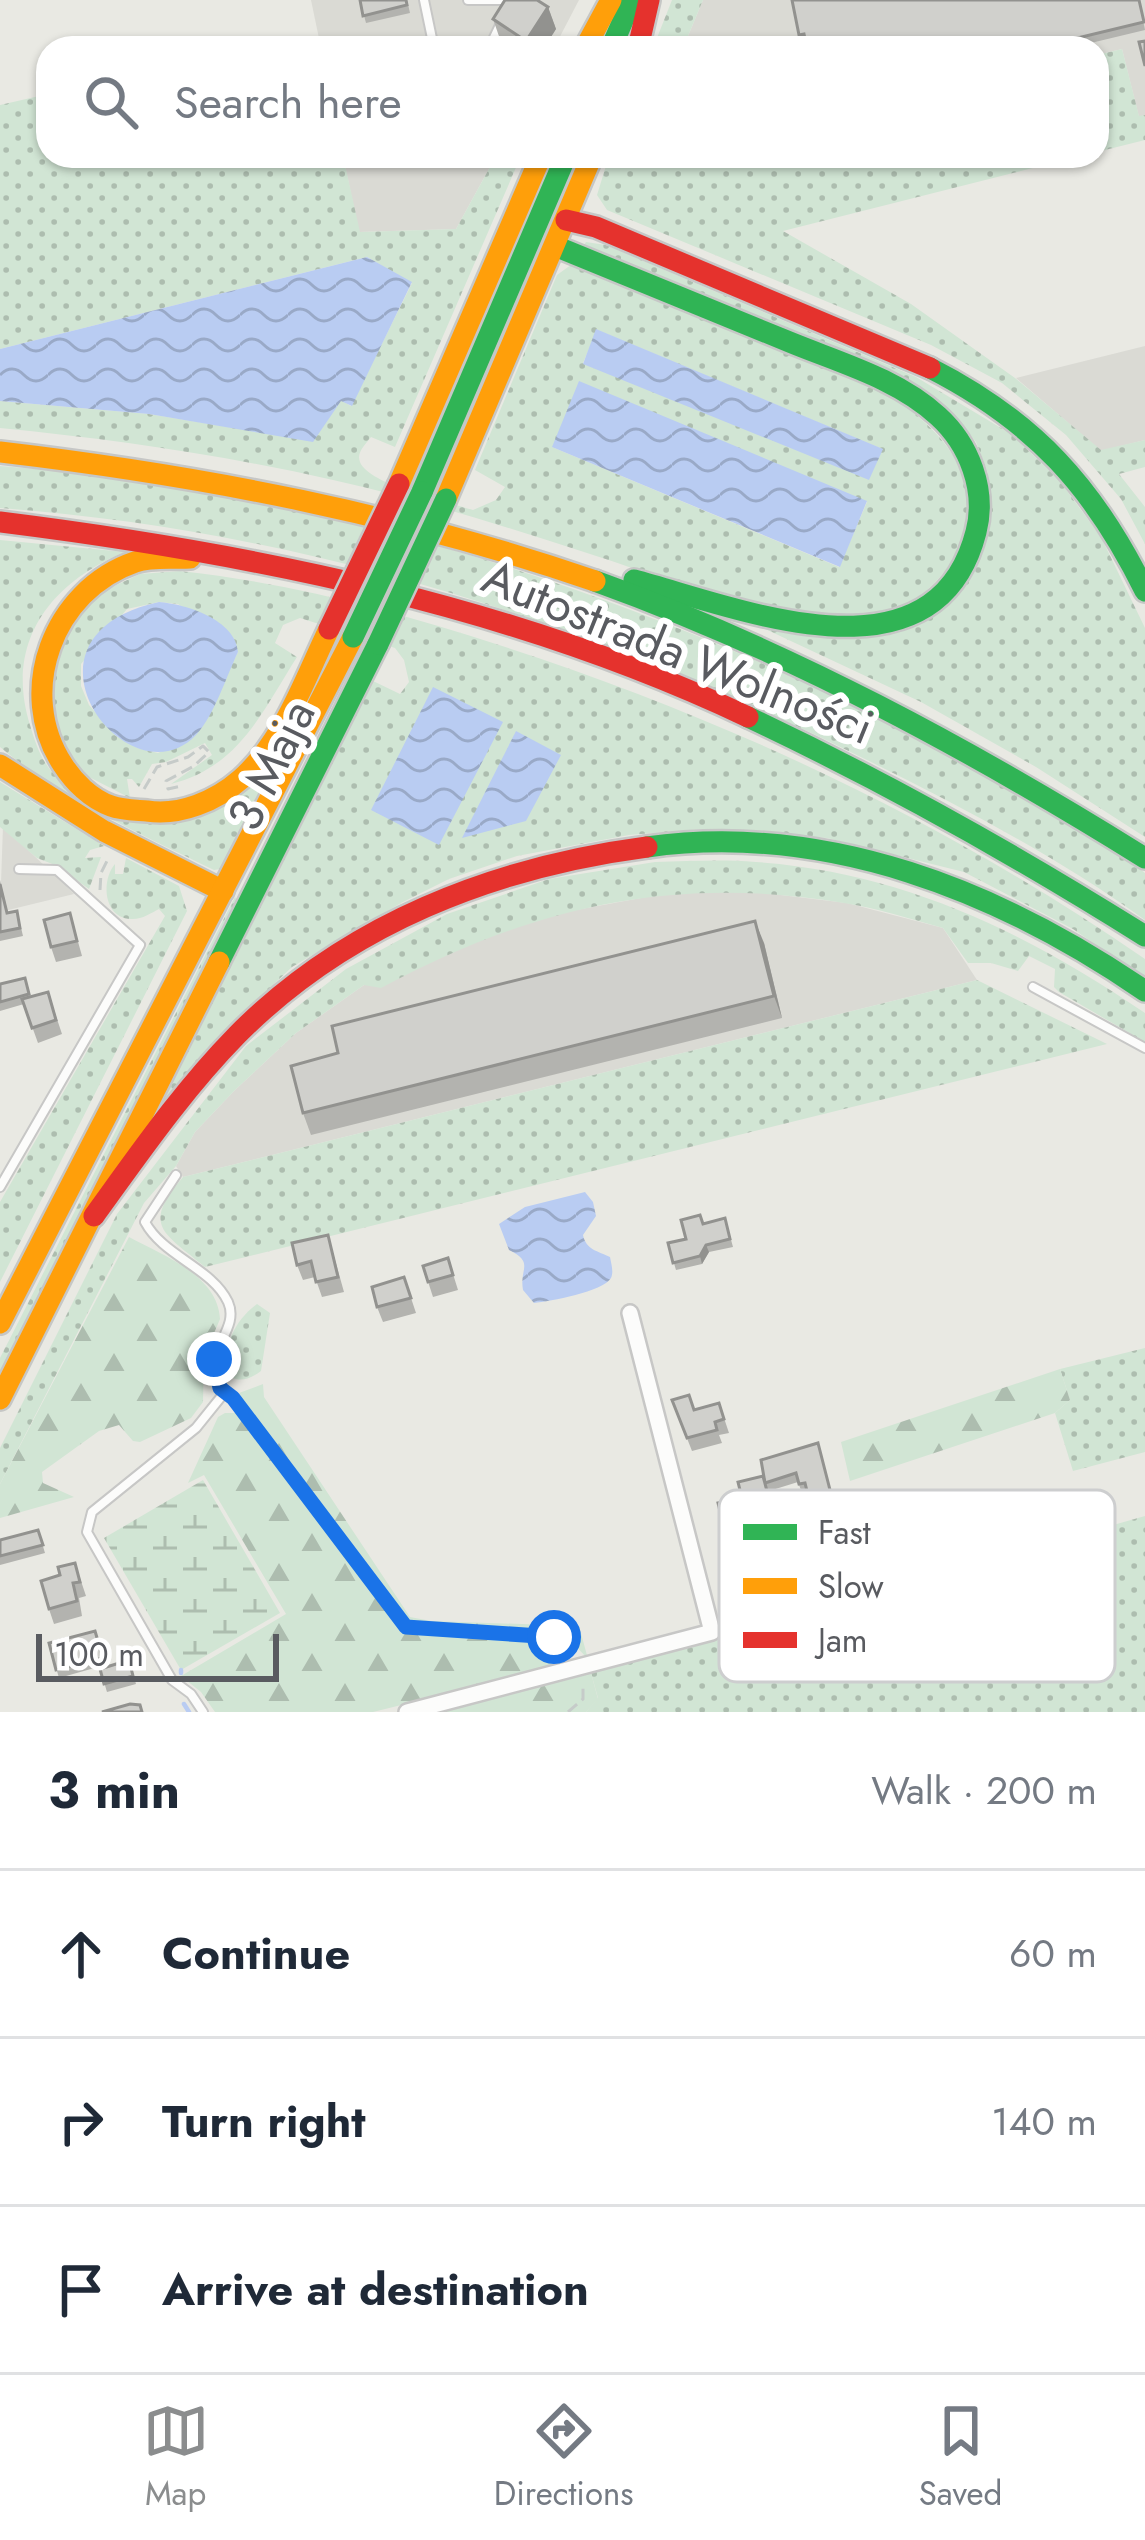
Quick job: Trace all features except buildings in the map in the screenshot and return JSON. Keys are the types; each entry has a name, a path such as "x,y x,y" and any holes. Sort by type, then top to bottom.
{"main road":[{"path":"592,36 611,0"},
{"path":"616,36 632,0"},
{"path":"641,36 650,0"},
{"path":"254,556 139,561 94,578 59,608 34,661 33,706 44,742 72,782 109,805 138,813 183,810 220,794 262,756 399,484 536,168"},
{"name":"3 Maja","path":"0,1323 353,637 422,492 561,168"},
{"name":"3 Maja","path":"0,1399 378,644 446,499 587,168"},
{"path":"536,225 566,220 596,226 878,344 980,396 1028,429 1078,479 1114,530 1145,591"},
{"path":"517,554 655,585 734,610 821,628 846,628 880,624 931,601 962,570 979,533 979,484 970,460 958,437 922,401 772,333 555,246 536,225"},
{"name":"Autostrada Wolności","path":"0,452 114,464 218,482 408,523 517,554 655,604 840,683 987,760 1145,858"},
{"name":"Autostrada Wolności","path":"0,522 254,556 452,605 581,647 735,710 890,785 1063,881 1145,936"},
{"path":"0,765 104,831 223,891 265,871"},
{"path":"94,1216 202,1071 260,1013 313,971 429,903 490,879 580,854 680,842 736,842 851,855 932,878 1030,920 1145,991"}],"street":[{"path":"407,1712 712,1631 630,1313"}],"lane":[{"path":"424,0 432,36"},
{"path":"468,0 501,0"},
{"path":"495,36 512,0"},
{"path":"0,1186 140,945 57,870 19,869"},
{"path":"1033,987 1145,1048"},
{"path":"176,1175 145,1222 159,1242 226,1298 231,1316 214,1359 217,1381 225,1392 196,1429 92,1512 87,1532 172,1680 191,1694 203,1712"}],"path":[{"path":"139,797 157,767 188,757 203,746 209,752 201,760 166,781 168,789 184,785"},
{"path":"99,910 101,873 109,857"},
{"path":"225,1392 406,1627 554,1637 570,1647 580,1666 583,1699 568,1712"}],"shaded area":[{"path":"311,0 579,0 560,36 318,36"},
{"path":"703,0 1145,0 1145,115 1139,117 1122,49 1109,52 1109,36 688,36"},
{"path":"346,168 489,168 456,229 359,232"},
{"path":"1145,346 1145,440 1101,451 1016,378"},
{"path":"3,826 74,894 0,912"},
{"path":"748,891 847,903 943,928 977,980 183,1177 176,1166 195,1132 235,1090 296,1033 364,985 487,936 565,912 668,893"}],"green space":[{"path":"672,0 703,0 688,36 658,36"},
{"path":"1122,49 1139,116 1145,115 1145,140 1109,149 1109,52"},
{"path":"36,97 36,168 346,168 360,232 456,229 489,168 516,168 395,447 371,437 359,458 366,470 410,492 473,510 496,500 505,487 475,470 557,275 575,262 892,396 932,429 952,455 966,485 968,520 946,570 919,597 887,612 813,616 697,590 461,514 333,480 167,449 0,428 0,401 149,414 313,441 341,400 351,406 412,283 367,257 0,349 0,105","holes":["597,330 883,450 583,363","552,447 866,501 839,567"]},
{"path":"605,168 1032,168 783,231 911,304 1015,378 1101,450 1145,440 1145,467 1119,474 1145,507 1145,544 1121,499 1066,435 1002,383 931,345 607,210 597,195"},
{"path":"584,245 606,245 916,377 1011,434 1059,480 1101,537 1145,628 1145,837 1036,767 921,702 750,622 933,613 988,473 976,442 953,414"},
{"path":"0,466 241,498 358,524 586,593 698,636 946,750 1130,862 1145,873 1145,920 1045,855 940,797 661,667 447,592 338,562 227,538 0,508"},
{"path":"0,540 125,552 75,580 40,619 29,642 23,667 30,725 45,762 61,780 164,822 285,743 220,869 103,815 0,747"},
{"path":"180,571 221,576 342,600 499,645 669,706 834,778 993,863 1145,959 1145,979 1073,929 964,872 827,838 703,829 629,835 517,856 449,879 292,967 232,1024 153,1116 373,681 400,694 409,682 404,660 395,648 300,618 283,625 275,643 297,657 260,717 232,751 195,776 171,784 212,755 205,743 152,764 139,787 127,779 130,798 87,776 69,760 48,726 52,646 80,602 140,574","holes":["159,602 178,604 238,652 196,734 158,753 116,736 89,705 81,686 81,664 127,609"]},
{"path":"0,782 104,846 90,850 85,858 101,857 89,889 37,858 0,827"},
{"path":"126,858 179,886 187,911 0,1282 0,1202 165,916 159,909 131,919 110,905 108,879 115,864 115,874 123,874"},
{"path":"731,861 810,868 862,878 961,911 1055,957 1145,1013 1145,1042 1059,992 1054,987 1055,969 1029,956 1018,971 991,963 968,963 943,928 856,905 781,895 662,896 605,904 493,936 381,988 364,985 296,1033 195,1132 176,1166 144,1203 0,1484 0,1448 117,1214 246,1046 346,969 447,914 549,879 655,862"},
{"path":"235,897 237,901 0,1372 0,1358"},
{"path":"977,980 1107,1044 205,1267 162,1227 163,1207 183,1177"},
{"path":"129,1237 186,1268 210,1290 217,1304 220,1319 204,1357 203,1402 191,1418 140,1442 133,1441 119,1425 99,1431 42,1472 43,1483 74,1497 0,1518 0,1484"},
{"path":"257,1304 270,1313 261,1371 233,1378 224,1372 226,1352 242,1318"},
{"path":"1145,1348 1145,1452 1073,1471 1055,1413 1070,1400 1060,1369"},
{"path":"1060,1369 1070,1400 1055,1413 850,1481 841,1442"},
{"path":"263,1384 264,1397 410,1617 579,1626 588,1659 566,1636 416,1624 401,1616 251,1416 239,1393"},
{"path":"238,1413 406,1631 562,1644 571,1663 373,1712 215,1712 181,1676 286,1614 204,1475 188,1483 218,1417"},
{"path":"203,1480 280,1613 181,1670 104,1538"},
{"path":"1145,1516 1145,1712 586,1712 598,1698 591,1673 719,1637 719,1682 1115,1682 1115,1525"},
{"path":"591,1673 598,1699 586,1712 443,1712"}],"water":[{"path":"367,257 412,282 352,406 341,401 313,442 149,414 0,401 0,349"},
{"path":"596,329 883,449 869,480 583,364"},
{"path":"579,381 867,501 840,567 552,447"},
{"path":"159,602 195,610 219,623 229,631 238,652 203,726 169,751 140,749 113,733 93,708 83,678 88,647 112,621"},
{"path":"433,687 503,722 439,845 371,810"},
{"path":"516,731 561,755 526,821 462,838"},
{"path":"585,1192 596,1216 583,1235 590,1247 610,1257 611,1278 587,1292 534,1303 523,1290 524,1263 509,1250 499,1224 525,1207"}],"waterway":[{"path":"184,1704 189,1712"}],"traffic: fast":[{"path":"616,36 632,0"},
{"path":"422,492 561,168"},
{"path":"555,246 905,392 949,427 967,454 977,484 976,532 954,581 920,610 877,624 828,626 777,619 634,580"},
{"path":"930,368 1000,411 1057,460 1105,520 1145,591"},
{"path":"353,637 422,492"},
{"path":"378,644 446,499"},
{"path":"595,581 738,638 877,705 1145,858"},
{"path":"219,962 378,644"},
{"path":"748,717 950,820 1145,936"},
{"path":"647,847 714,842 780,845 909,872 1031,923 1145,991"}],"traffic: slow":[{"path":"592,36 611,0"},
{"path":"399,484 536,168"},
{"path":"446,499 587,168"},
{"path":"0,452 301,500 449,536 595,581"},
{"path":"190,558 142,560 106,576 82,595 50,647 42,706 49,736 72,778 104,803 124,809 172,811 197,805 231,787 281,728 329,629"},
{"path":"0,1323 353,637"},
{"path":"0,765 104,831 223,891"},
{"path":"0,1399 219,962"}],"traffic: jam":[{"path":"641,36 649,0"},
{"path":"566,220 596,227 930,368"},
{"path":"329,629 399,484"},
{"path":"0,522 192,550 382,590 568,644 748,717"},
{"path":"94,1216 217,1056 280,996 326,962 375,932 479,886 534,869 647,847"}],"route":[{"path":"214,1359 220,1388 233,1398 406,1627 554,1637"}]}
